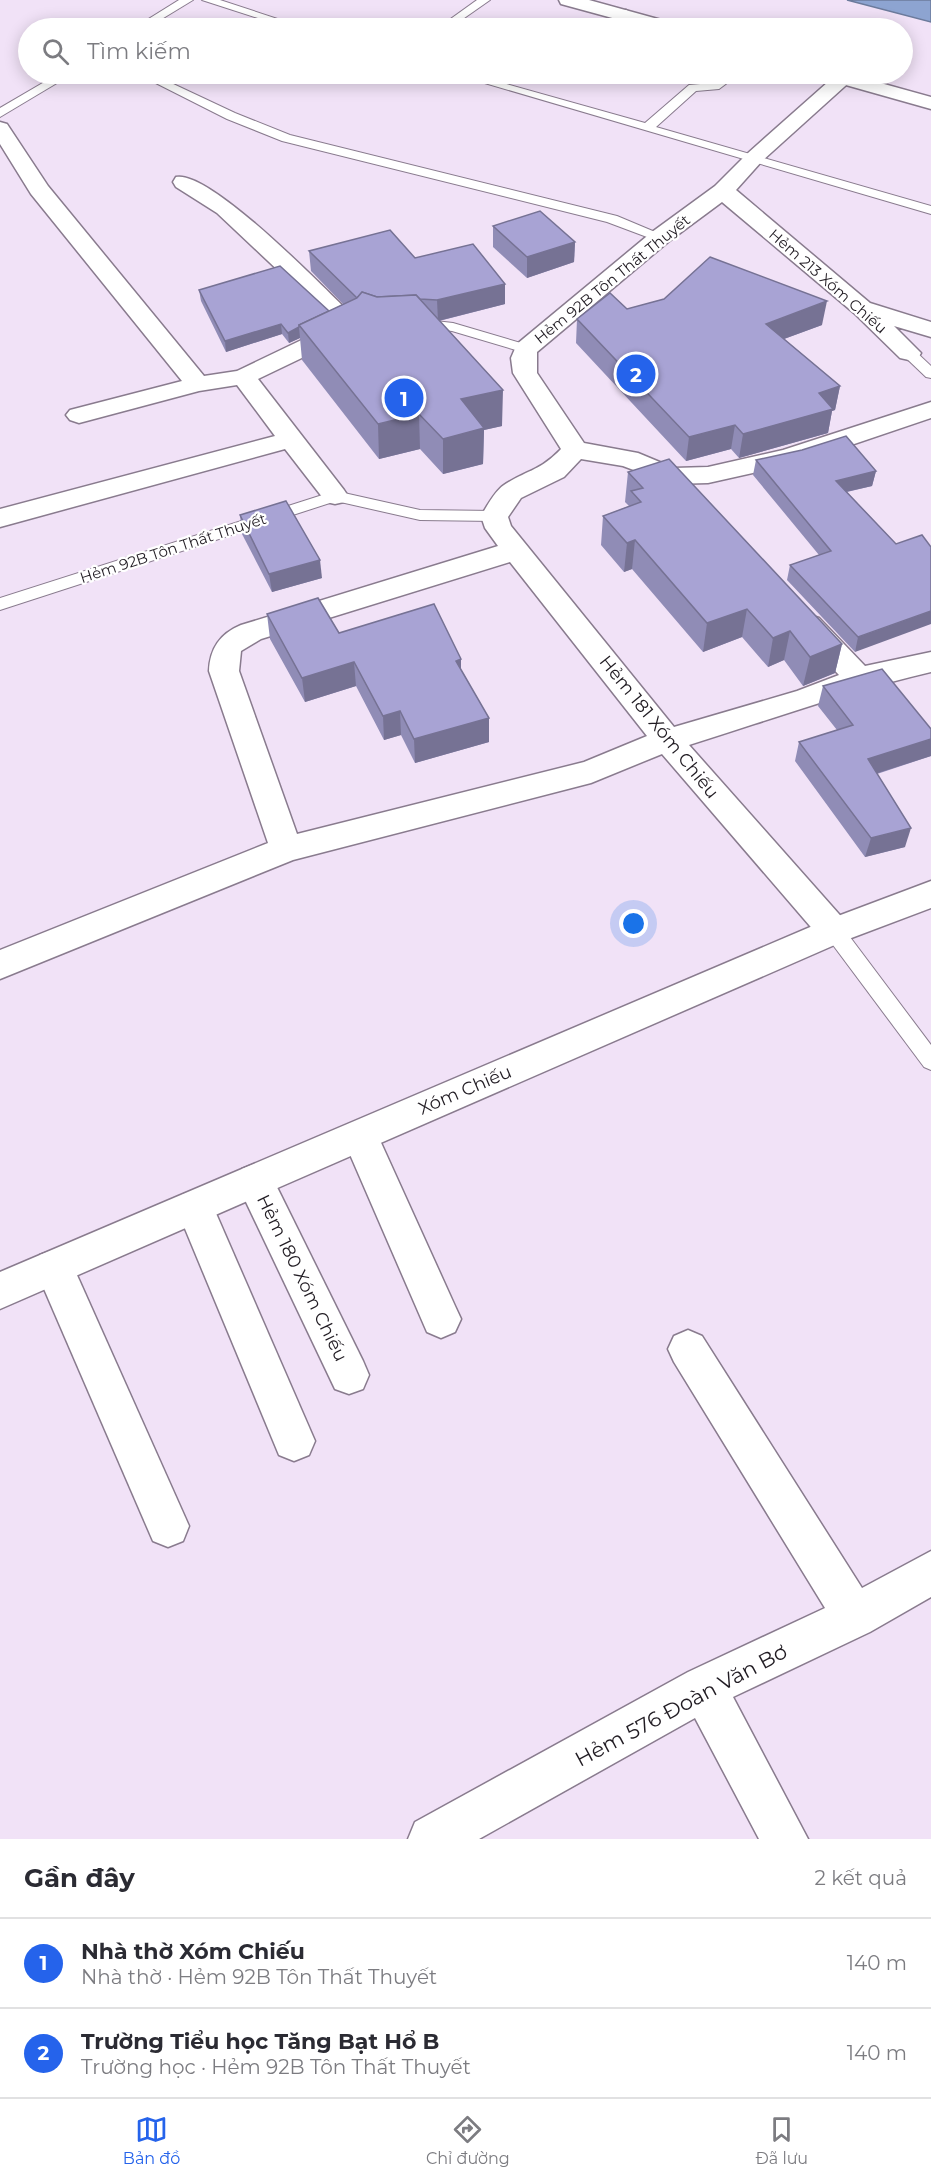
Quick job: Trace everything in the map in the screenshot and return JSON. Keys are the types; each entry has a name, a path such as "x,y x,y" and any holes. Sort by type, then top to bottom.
{"street":[{"path":"568,0 633,18"},
{"name":"Hẻm 92B Tôn Thất Thuyết","path":"575,450 525,373 523,358 526,349 660,237 723,191 828,84"},
{"path":"864,84 931,103"},
{"path":"0,128 39,189 198,384"},
{"path":"78,415 198,384 243,377 350,326 225,208 184,182"},
{"name":"Hẻm 213 Xóm Chiếu","path":"723,191 862,308 909,353"},
{"path":"862,308 931,330"},
{"path":"243,377 335,496"},
{"path":"494,516 512,492 555,471 575,450 629,459 671,476 708,475 789,457 931,410"},
{"path":"0,518 292,439"},
{"path":"671,476 693,501"},
{"name":"Hẻm 181 Xóm Chiếu","path":"494,516 498,528 667,740 834,931"},
{"path":"286,849 224,671 224,653 229,644 235,638 252,632 517,550"},
{"path":"794,609 859,678"},
{"path":"0,965 286,849 591,772 667,740 807,698 859,678 931,662"},
{"name":"Xóm Chiếu","path":"0,1291 834,931 931,894"},
{"path":"360,1136 441,1319"},
{"name":"Hẻm 180 Xóm Chiếu","path":"255,1181 349,1375"},
{"path":"195,1207 294,1441"},
{"path":"54,1268 168,1526"},
{"path":"688,1349 855,1617"},
{"name":"Hẻm 576 Đoàn Văn Bơ","path":"432,1839 704,1688 855,1617 931,1573"},
{"path":"704,1688 784,1839"}],"lane":[{"path":"157,18 187,0"},
{"path":"208,0 266,18"},
{"path":"458,18 484,0"},
{"path":"0,113 49,84"},
{"path":"165,84 231,116 286,138 612,219 660,237"},
{"path":"495,84 931,210"},
{"path":"648,127 693,88 719,84"},
{"path":"406,322 453,327 526,349"},
{"name":"Hẻm 213 Xóm Chiếu","path":"909,353 931,374"},
{"path":"335,496 420,515 494,516"},
{"name":"Hẻm 92B Tôn Thất Thuyết","path":"0,604 335,496"},
{"path":"834,931 931,1061"}],"water":[{"path":"847,0 931,0 931,22"}],"building":[{"path":"540,211 575,242 527,257 493,226"},
{"path":"390,230 415,258 473,244 505,284 437,300 420,299 416,295 377,297 362,292 357,298 309,251"},
{"path":"710,257 827,301 766,324 840,386 819,393 833,409 743,434 735,425 689,437 577,319 610,293 627,309 664,299"},
{"path":"280,266 329,311 299,325 288,333 281,324 225,341 199,290"},
{"path":"362,292 377,297 416,295 503,390 461,399 484,428 443,439 419,414 378,424 299,325 357,298"},
{"path":"846,436 876,471 836,481 896,544 922,535 931,547 931,611 858,637 790,565 831,551 756,460 802,450"},
{"path":"669,459 842,644 810,657 790,631 773,638 747,609 707,623 635,540 627,543 603,516 641,502 631,491 643,488 628,472"},
{"path":"286,501 320,560 269,574 240,515"},
{"path":"318,598 339,633 434,604 461,659 456,661 489,718 414,739 400,711 383,716 354,662 302,678 267,614"},
{"path":"882,669 931,729 931,739 868,759 911,828 871,838 799,742 853,725 823,686"}],"place":[{"name":"Trường Tiểu học Tăng Bạt Hổ B","path":"636,374"},
{"name":"Nhà thờ Xóm Chiếu","path":"404,398"}]}
